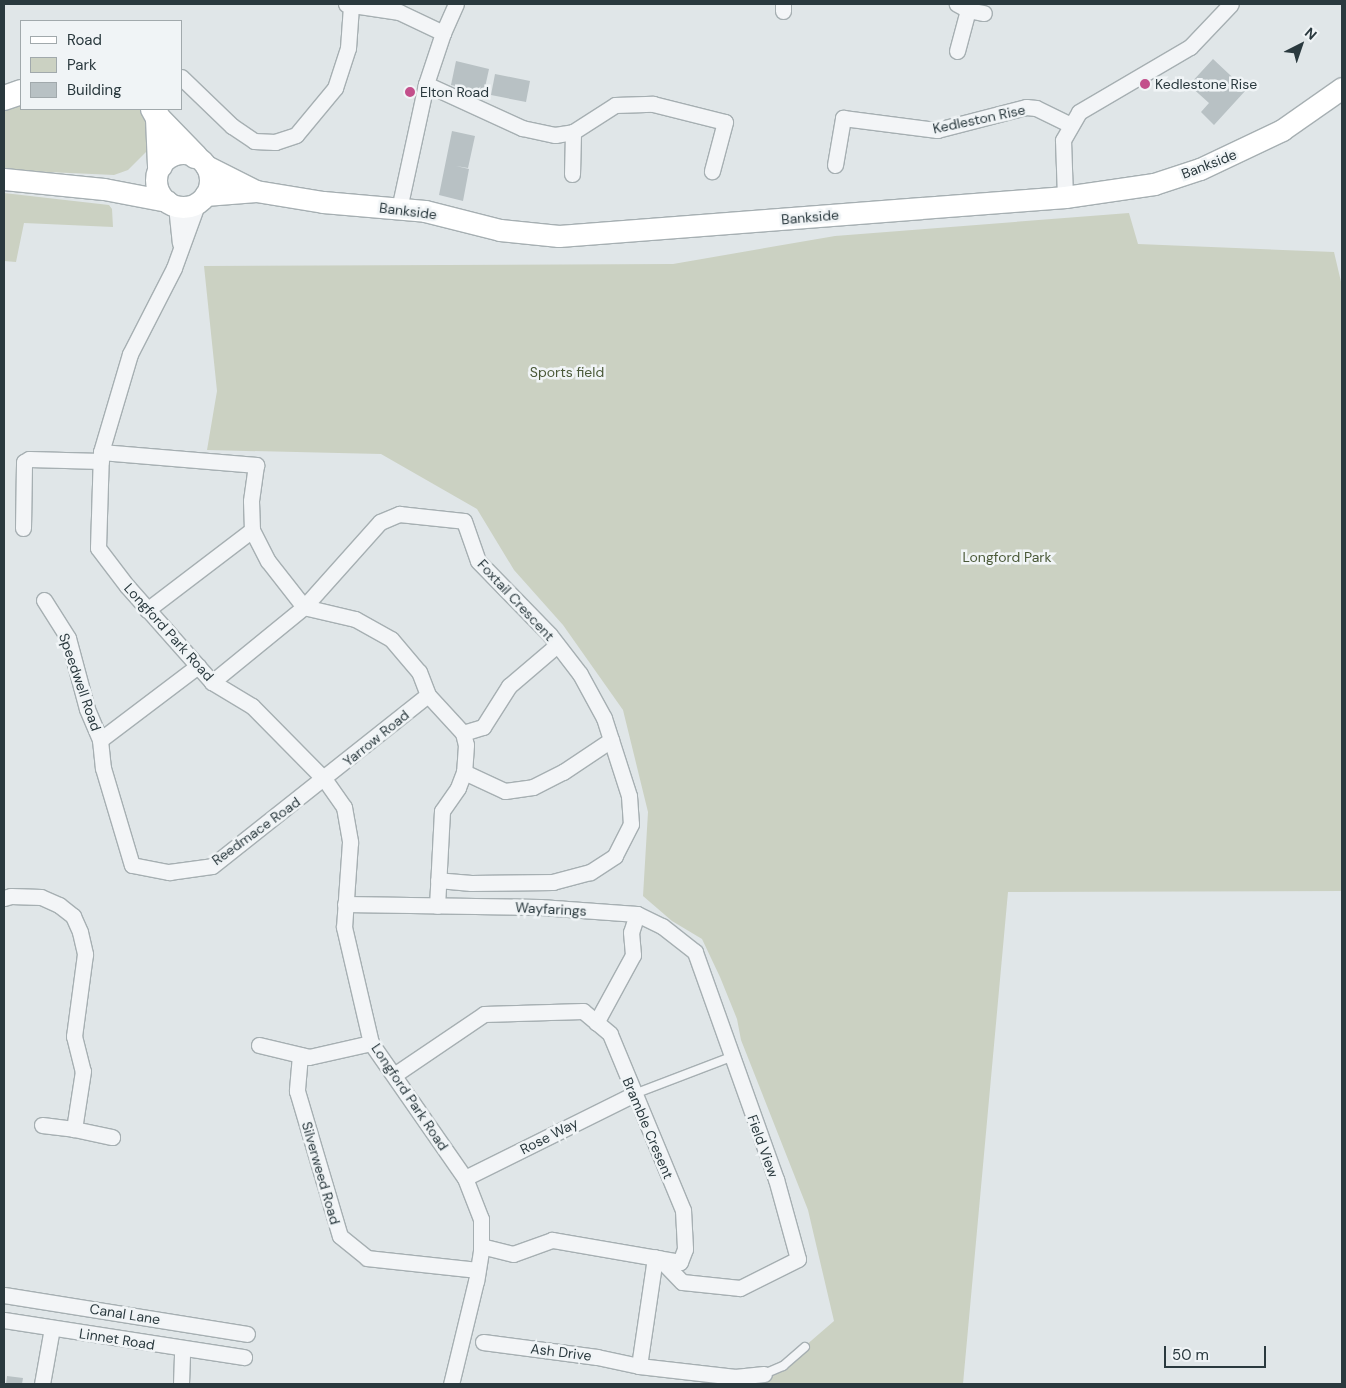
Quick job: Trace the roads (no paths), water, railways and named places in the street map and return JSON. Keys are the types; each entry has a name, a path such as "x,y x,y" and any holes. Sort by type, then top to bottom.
{"main road":[{"path":"4,89 20,91"},
{"path":"4,98 20,91"},
{"path":"155,114 201,161"},
{"path":"155,114 158,170"}],"street":[{"path":"399,209 426,84 443,33 456,4"},
{"path":"1065,197 1062,156 1070,124 1079,112 1093,102 1190,47 1231,4"},
{"path":"182,78 232,126 254,141 275,142 296,135 335,88 348,48 348,5 399,12 443,33"},
{"path":"957,51 963,7 984,13"},
{"path":"426,84 522,128 555,134 573,132 616,105 653,104 725,122 712,171"},
{"name":"Bankside","path":"202,199 256,191 323,202 425,211 526,234 588,236 1065,197 1154,184 1200,169 1282,130 1342,88"},
{"name":"Kedleston Rise","path":"835,165 843,118 937,130 1026,107 1036,108 1070,124"},
{"path":"572,174 573,132"},
{"path":"4,179 104,189 171,204 202,199 210,181 201,161 180,153 158,170 104,189"},
{"name":"Bankside","path":"201,161 256,191"},
{"path":"158,170 158,190 171,204"},
{"name":"Longford Park Road","path":"202,199 174,268 130,354 101,457 98,548 147,610 212,682 252,706 325,780 344,807 350,842 344,926 372,1043 465,1178 481,1219 482,1246 451,1384"},
{"name":"Longford Park Road","path":"171,204 181,247"},
{"path":"23,528 24,462 29,459 101,457 256,465 251,501 252,530 268,560 304,607 355,619 391,639 419,672 428,695 464,733 464,772 458,788 442,811 437,906"},
{"name":"Foxtail Crescent","path":"304,607 380,522 399,514 442,517 464,521 478,560 557,645 585,683 604,718 629,796 631,824 615,856 590,872 553,882 471,883 438,880"},
{"path":"147,610 252,530"},
{"name":"Speedwell Road","path":"44,600 68,638 88,709 100,740"},
{"path":"212,682 304,607"},
{"path":"464,733 483,727 509,686 557,645"},
{"path":"100,740 198,666"},
{"name":"Yarrow Road","path":"325,780 428,695"},
{"name":"Reedmace Road","path":"100,740 102,768 132,865 169,872 212,866 325,780"},
{"path":"464,772 504,791 533,787 563,772 592,749 611,740"},
{"path":"4,898 31,897 50,901 73,916 80,932 85,954 74,1036 83,1071 74,1129"},
{"name":"Wayfarings","path":"345,904 540,907 637,914"},
{"path":"596,1022 633,955 631,932 637,914"},
{"name":"Field View","path":"637,914 662,926 695,952 776,1179 798,1259 740,1288 682,1282 657,1258"},
{"name":"Bramble Cresent","path":"394,1075 484,1014 583,1011 610,1034 682,1210 685,1249 680,1262 552,1240 513,1254 482,1246"},
{"path":"259,1045 309,1057 372,1043"},
{"name":"Silverweed Road","path":"300,1055 297,1091 340,1236 367,1258 477,1270"},
{"name":"Rose Way","path":"465,1178 634,1094"},
{"path":"42,1125 112,1136"},
{"path":"639,1366 657,1258"},
{"name":"Canal Lane","path":"4,1295 247,1334"},
{"name":"Linnet Road","path":"4,1320 182,1349 244,1357"},
{"path":"42,1384 52,1328"},
{"name":"Ash Drive","path":"483,1342 597,1357 639,1366 735,1377 764,1374"},
{"path":"181,1384 182,1349"}],"lane":[{"path":"634,1094 731,1057"},
{"name":"Ash Drive","path":"764,1374 783,1366 805,1347"}],"place":[{"name":"Kedlestone Rise","path":"1145,84"},
{"name":"Elton Road","path":"410,92"}],"park label":[{"name":"Sports field","path":"567,372"},
{"name":"Longford Park","path":"1007,557"}]}
